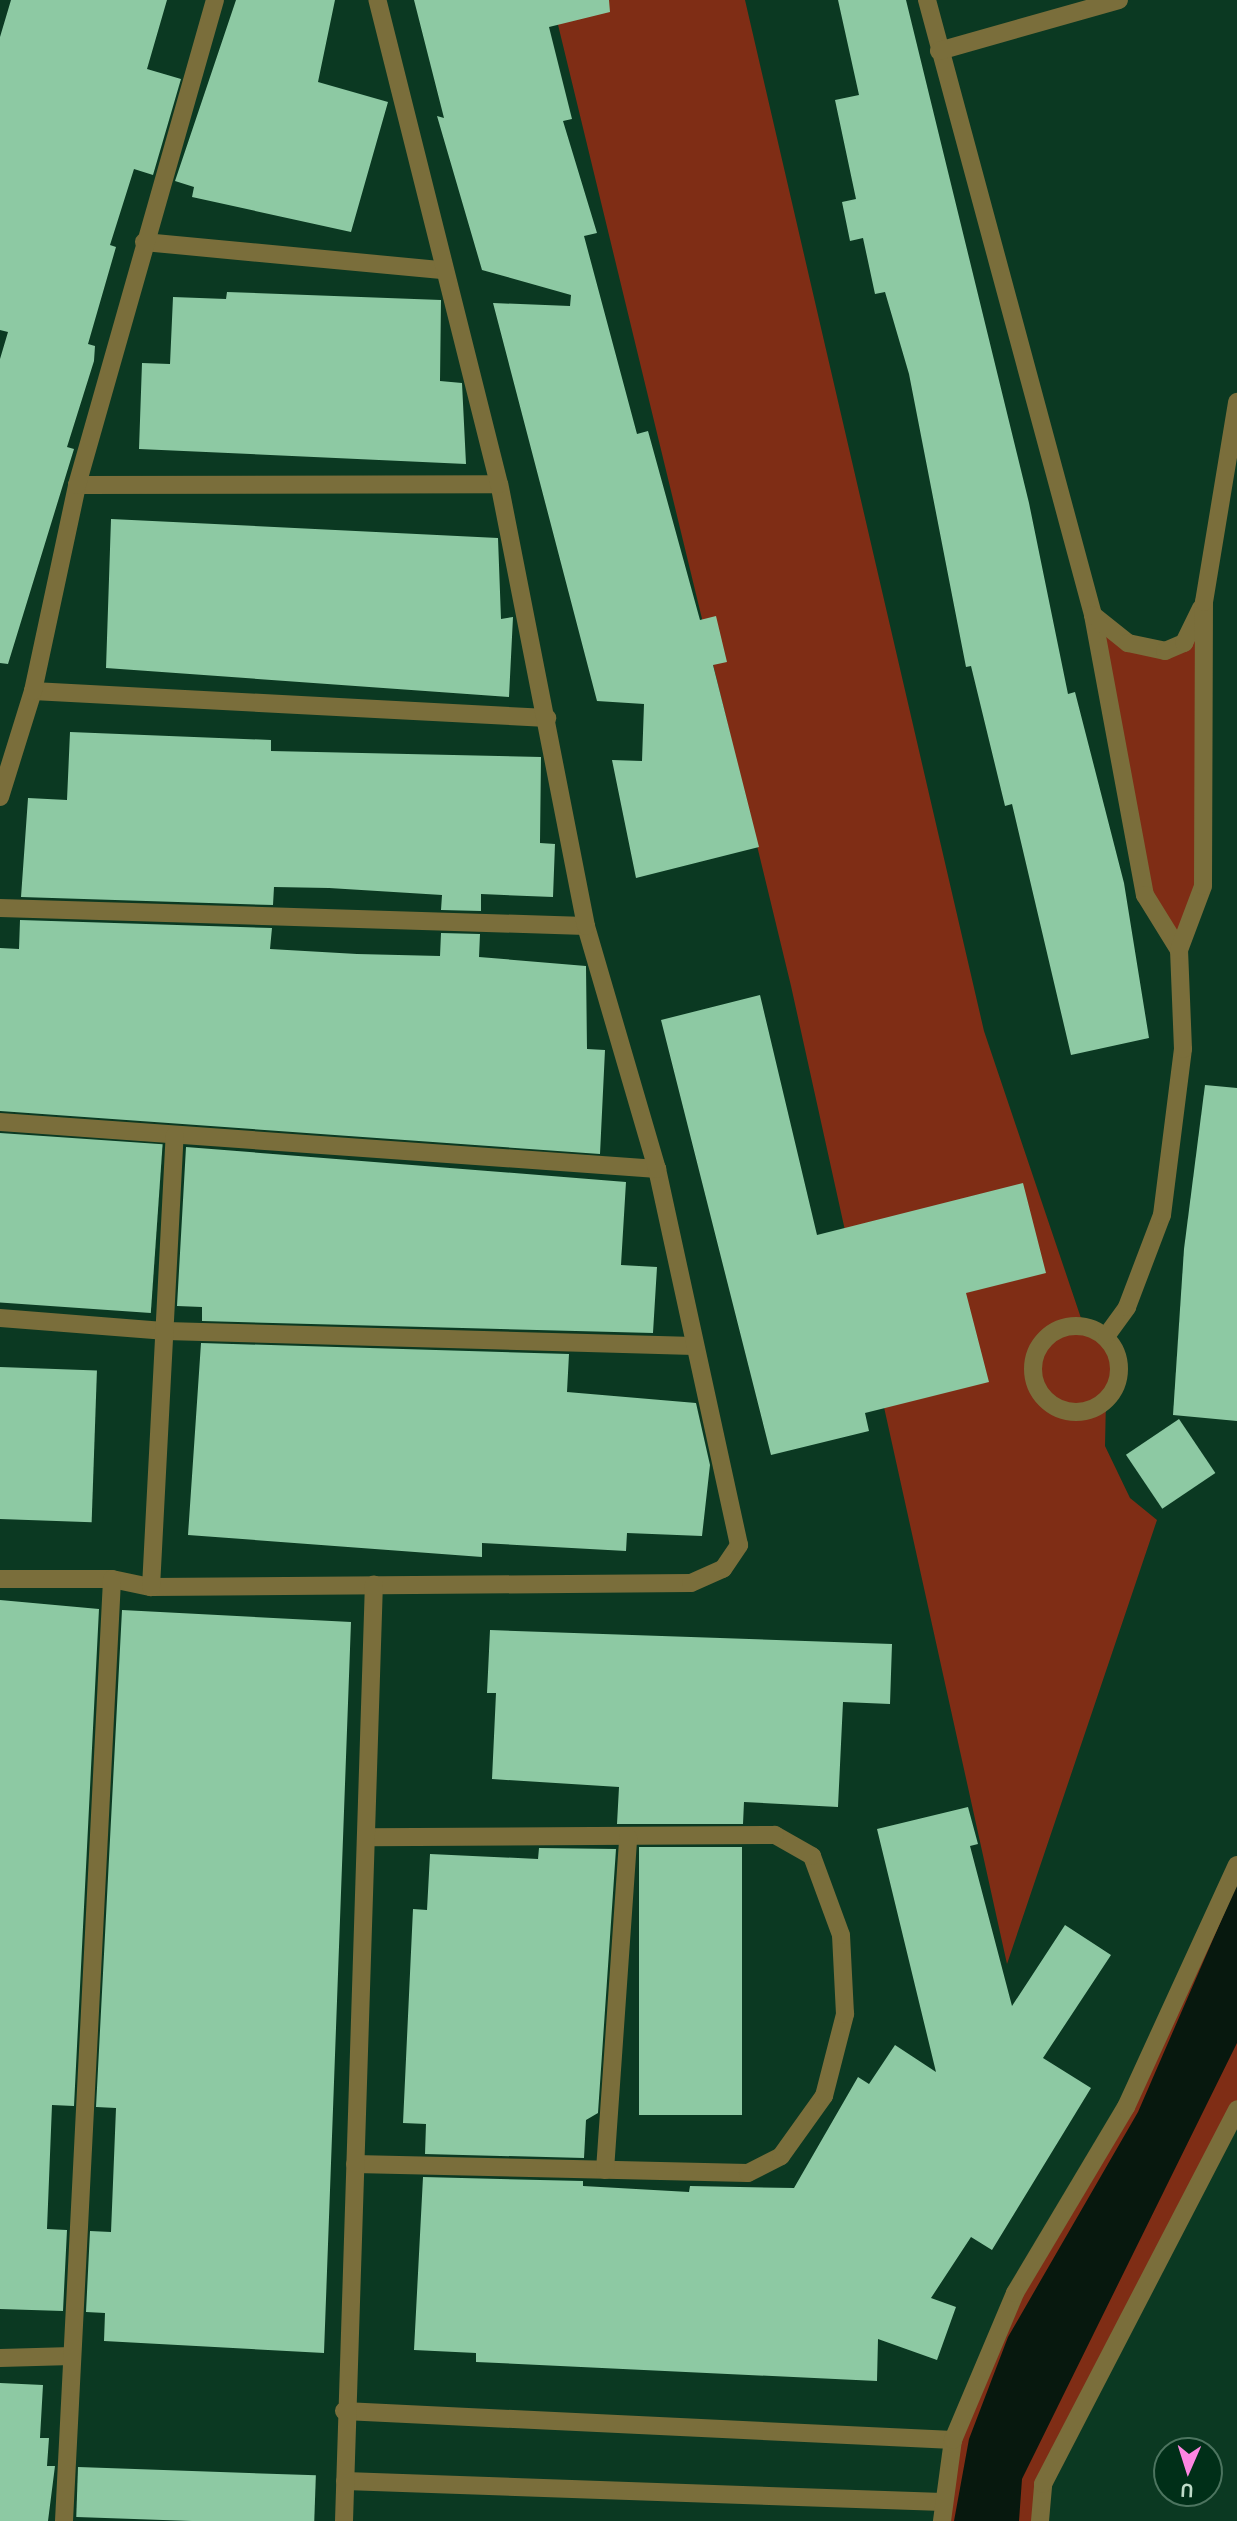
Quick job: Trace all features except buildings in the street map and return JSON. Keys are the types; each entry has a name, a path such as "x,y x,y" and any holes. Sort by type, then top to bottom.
{"street":[{"path":"0,797 33,691 77,485 215,0"},
{"path":"0,1579 112,1579 150,1587 691,1583 723,1569 739,1545 657,1169 586,926 499,484 442,270 377,0"},
{"path":"927,0 1093,615 1145,895 1179,950"},
{"path":"939,51 1119,0"},
{"path":"144,242 442,270"},
{"path":"1107,1335 1127,1307 1162,1215 1184,1049 1179,950 1203,886 1203,601 1237,402"},
{"path":"77,485 499,484"},
{"path":"1093,615 1128,643 1165,652 1184,643 1203,601"},
{"path":"33,691 547,718"},
{"path":"0,908 586,926"},
{"path":"0,1122 657,1169"},
{"path":"150,1587 175,1136"},
{"path":"0,1318 166,1331 694,1346"},
{"path":"1068,1326 1107,1335 1120,1372 1106,1400 1065,1411 1043,1401 1031,1385 1033,1364 1047,1340 1068,1326"},
{"path":"64,2521 112,1579"},
{"path":"344,2521 344,2411 369,1837 373,1584"},
{"path":"355,2164 748,2173 781,2156 824,2096 845,2014 841,1935 812,1856 775,1835 628,1838 369,1837"},
{"path":"605,2170 628,1838"},
{"path":"942,2521 953,2440 1015,2293 1126,2108 1237,1865"},
{"path":"1040,2521 1043,2484 1237,2109"},
{"path":"0,2358 72,2356"},
{"path":"344,2411 953,2440"},
{"path":"345,2482 943,2502"}],"shaded area":[{"path":"552,0 745,0 984,1031 1084,1327 1107,1335 1116,1351 1120,1372 1106,1400 1105,1446 1130,1498 1157,1520 1007,1964 791,986"},
{"path":"1204,602 1203,886 1179,950 1145,895 1093,615 1128,643 1184,643"},
{"path":"1237,1865 1237,2109 1043,2484 1040,2521 942,2521 976,2381 1126,2107"},
{"path":"1237,1884 1237,2043 1022,2479 1019,2521 954,2521 969,2439 1008,2337 1138,2112"}]}
